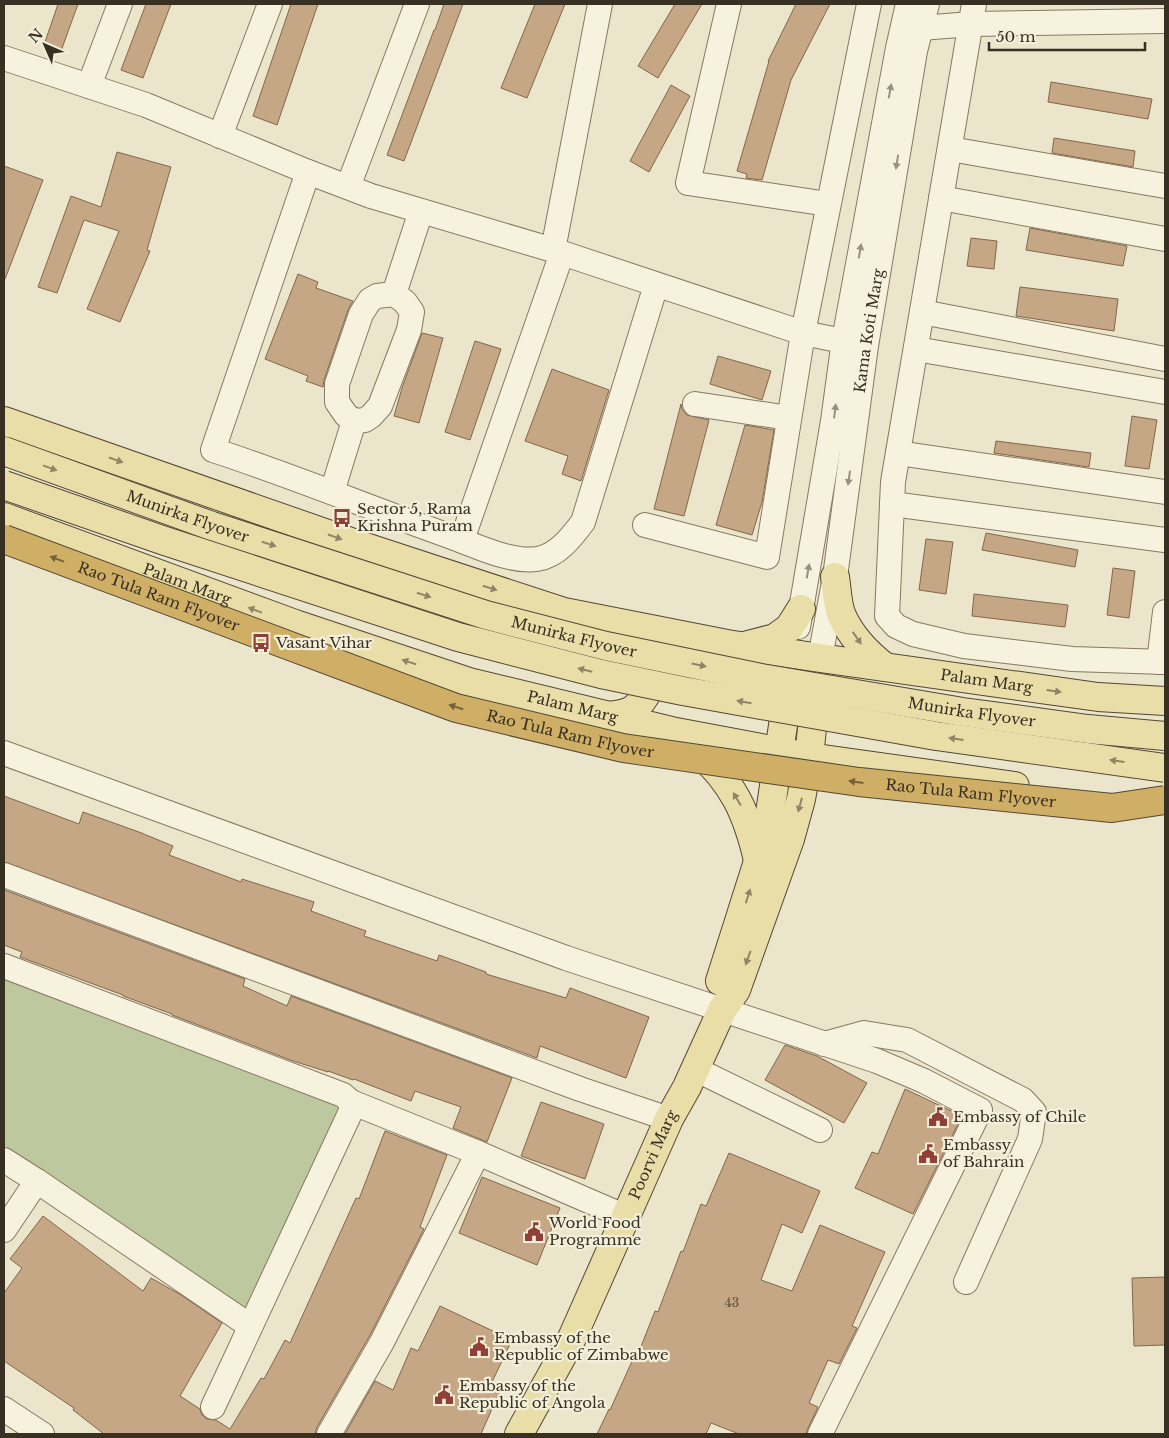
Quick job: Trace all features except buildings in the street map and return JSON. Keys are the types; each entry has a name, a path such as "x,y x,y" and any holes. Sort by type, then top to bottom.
{"highway":[{"name":"Rao Tula Ram Flyover","path":"4,539 456,708 623,748 859,782 1112,808 1165,800"}],"main road":[{"name":"Palam Marg","path":"4,421 371,550 564,612 744,646 820,658 1098,697 1165,701"},
{"name":"Munirka Flyover","path":"4,451 212,526 448,603 486,615 606,646 760,678 963,712 1088,729 1165,736"},
{"name":"Munirka Flyover","path":"4,485 172,543 458,637 601,674 683,691 936,736 1165,768"},
{"name":"Palam Marg","path":"4,517 285,621 460,679 608,716 676,732 809,757 1084,796 1165,800"},
{"path":"835,577 842,615 857,640 872,657 885,667"},
{"path":"744,646 775,638 789,628 801,609"},
{"path":"608,716 621,715 635,709 646,693 654,674 657,656 651,641 629,624"},
{"name":"Poorvi Marg","path":"722,1010 720,983 767,833 793,654"},
{"name":"Poorvi Marg","path":"519,1434 572,1338 669,1119 722,1010 736,990 790,839 802,799 809,757 820,658"},
{"path":"676,732 726,780 742,808 751,831 758,862"}],"street":[{"path":"89,86 120,4"},
{"path":"220,136 270,4"},
{"path":"348,187 417,4"},
{"path":"462,540 557,252 600,4"},
{"path":"729,4 688,183 828,204"},
{"path":"646,525 767,557 803,333 869,4"},
{"name":"Kama Koti Marg","path":"820,658 835,577 866,346 915,51 908,4"},
{"name":"Kama Koti Marg","path":"793,654 833,421 844,340 911,30 927,4"},
{"path":"973,14 898,454 892,504 887,616 896,626 912,634 964,646 1072,659 1162,662 1165,612"},
{"path":"911,30 973,14 1165,21"},
{"path":"4,58 146,106 348,187 557,252 803,333 866,346"},
{"path":"950,149 1165,186"},
{"path":"308,172 214,450 516,560 538,559 553,553 570,540 583,522 656,285"},
{"path":"941,198 1165,239"},
{"path":"394,294 421,211"},
{"path":"394,294 406,302 412,312 409,330 380,406 365,420 354,421 346,415 337,402 337,384 361,314 370,300 377,296 394,294"},
{"path":"922,312 1165,359"},
{"path":"916,349 1165,392"},
{"path":"696,404 789,418"},
{"path":"332,492 354,421"},
{"path":"898,454 1165,492"},
{"path":"892,504 1165,540"},
{"path":"4,753 566,958 901,1071 980,1110 820,1434"},
{"path":"4,874 580,1089 669,1119"},
{"path":"4,966 343,1095 351,1102 478,1153 626,1217"},
{"path":"824,1044 864,1033 907,1040 1023,1100 1034,1112 1030,1138 966,1282"},
{"path":"695,1068 820,1130"},
{"path":"213,1407 351,1110 351,1102"},
{"path":"329,1434 382,1342 478,1153"},
{"path":"4,1160 250,1326"},
{"path":"4,1230 37,1181"},
{"path":"4,1409 42,1434"}],"green space":[{"path":"4,978 344,1103 246,1314 4,1147"}],"place":[{"name":"Sector 5, Rama Krishna Puram","path":"342,518"},
{"name":"Vasant Vihar","path":"261,643"},
{"name":"Embassy of Chile","path":"938,1117"},
{"name":"Embassy of Bahrain","path":"928,1154"},
{"name":"World Food Programme","path":"534,1232"},
{"name":"Embassy of the Republic of Zimbabwe","path":"479,1347"},
{"name":"Embassy of the Republic of Angola","path":"444,1395"}]}
